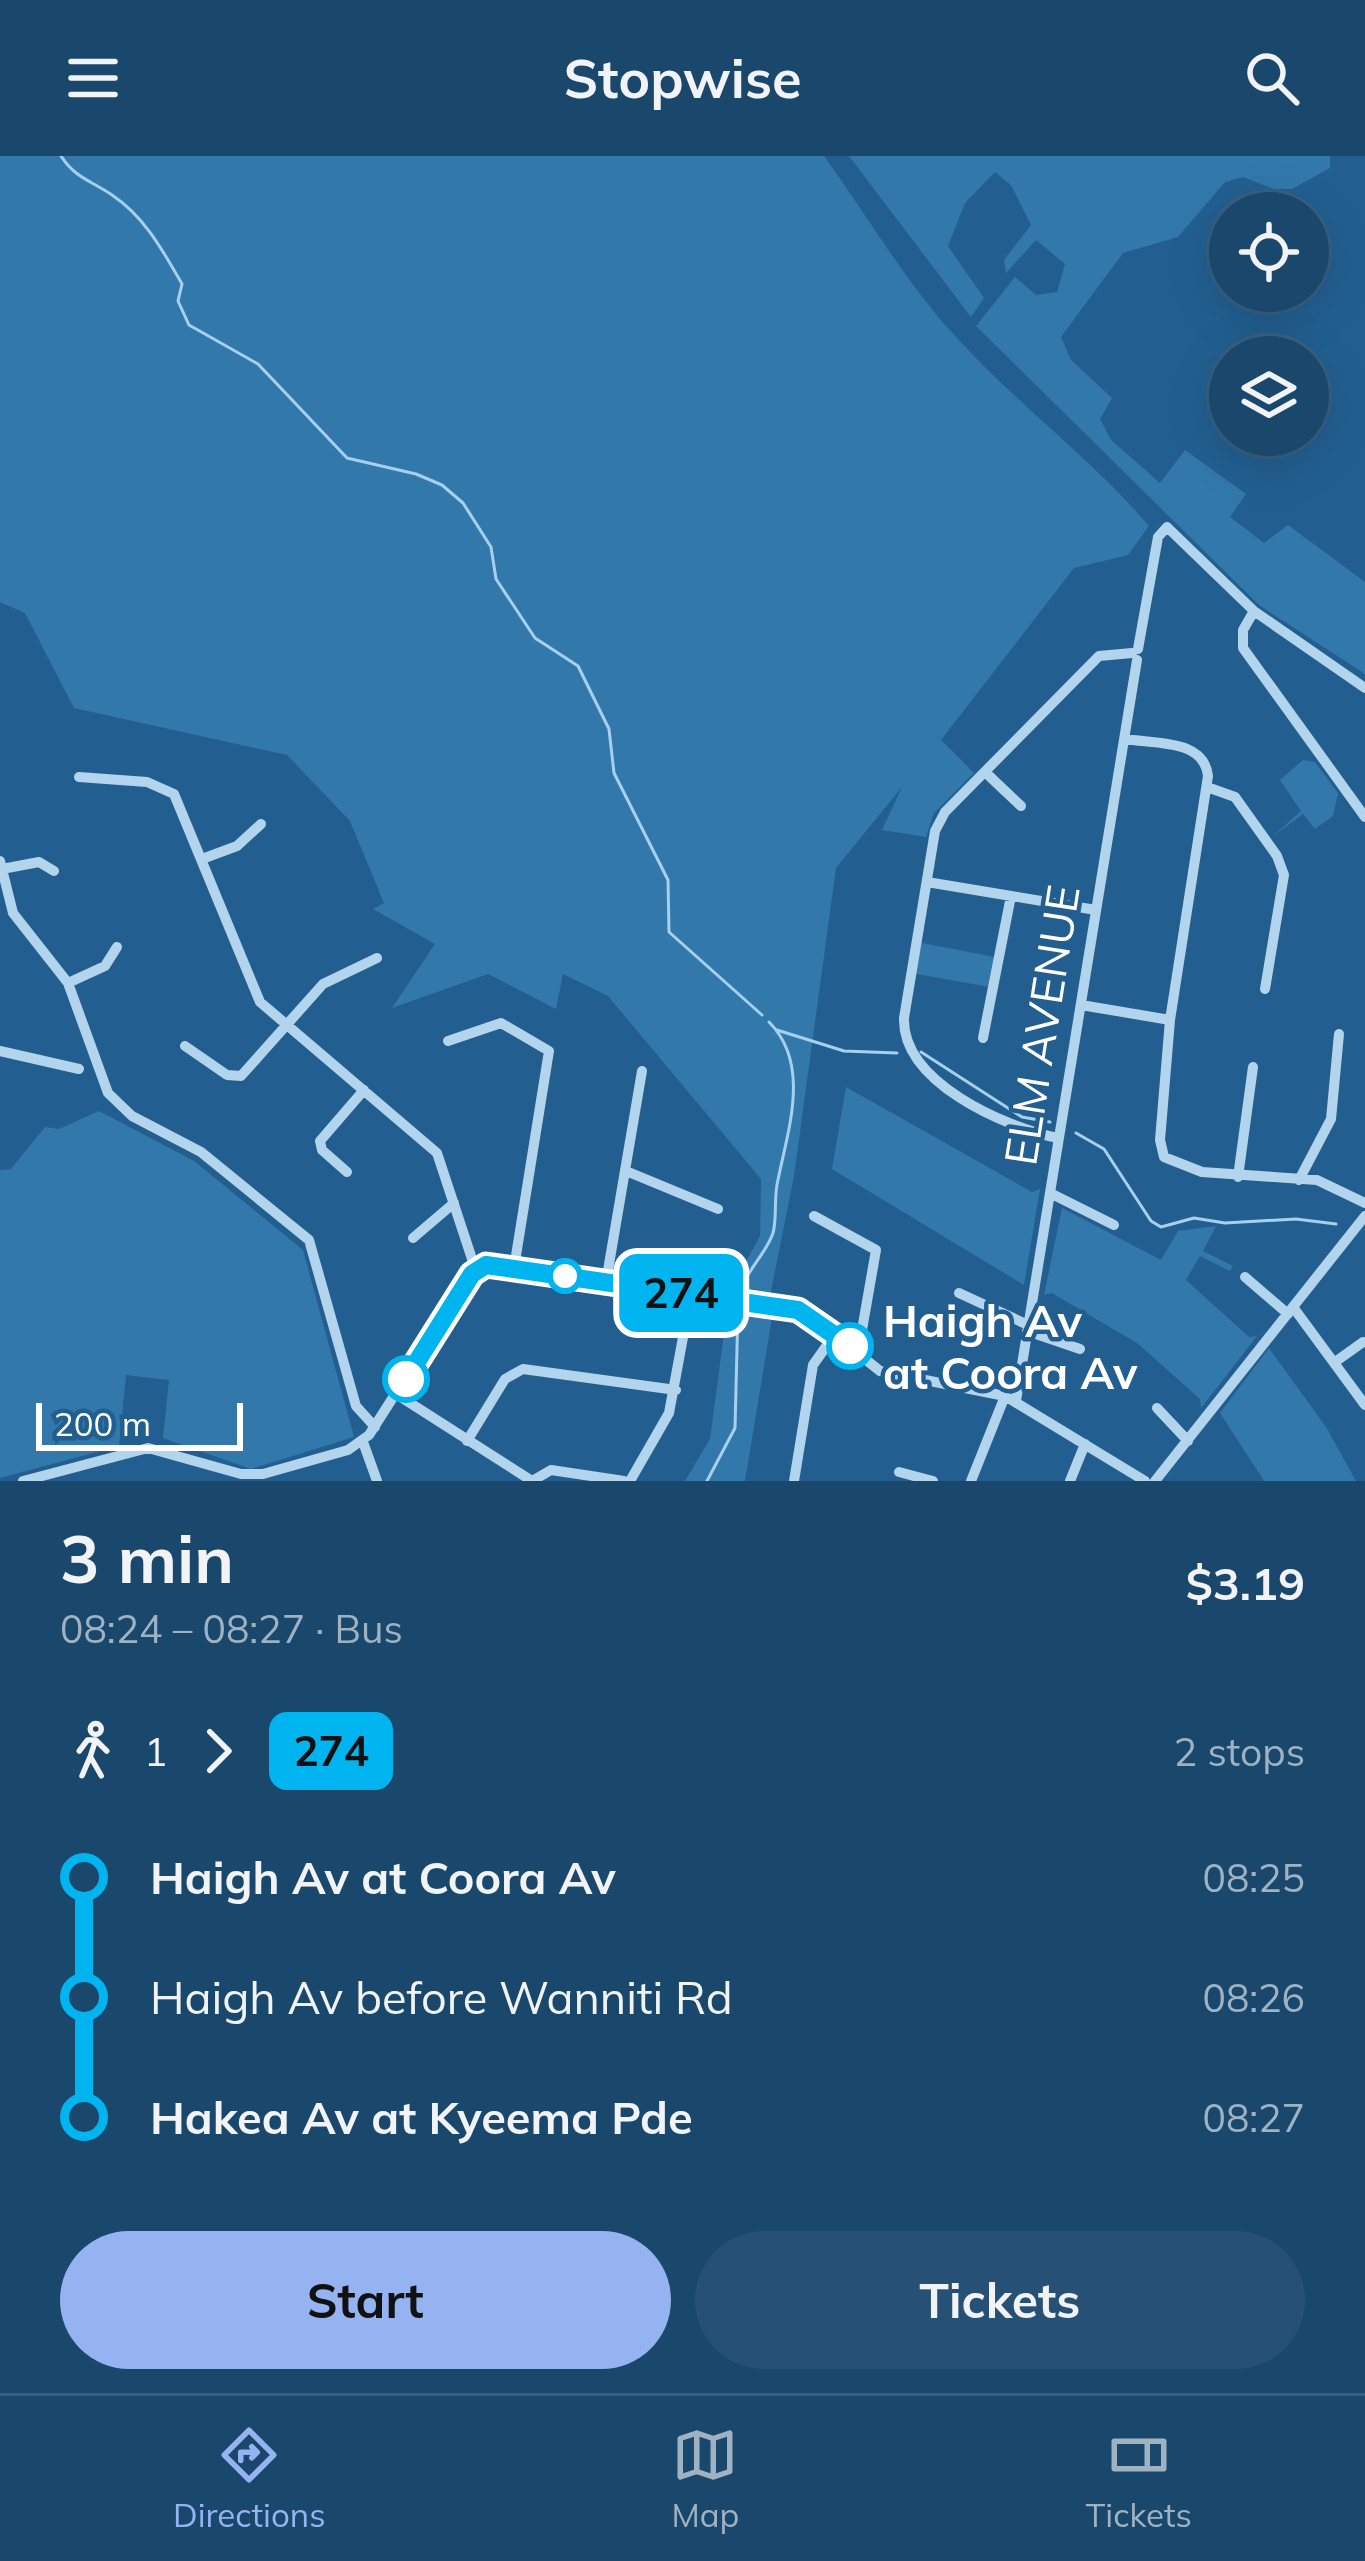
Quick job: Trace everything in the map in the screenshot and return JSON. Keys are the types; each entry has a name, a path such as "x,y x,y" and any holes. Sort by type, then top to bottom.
{"street":[{"name":"ELM AVENUE","path":"971,1481 1011,1399 1027,1328 1136,654 1159,537 1167,527 1254,611"},
{"path":"1365,688 1254,611 1243,630 1243,648 1365,818"},
{"path":"1058,1138 1010,1125 913,1060 904,1018 935,831 946,812 1099,656 1136,654"},
{"path":"1125,739 1194,749 1207,764 1208,787 1170,1020 1160,1140 1164,1157 1179,1167 1238,1177 1335,1185 1365,1203"},
{"path":"985,772 1021,806"},
{"path":"79,777 165,787 174,794 260,1002 437,1153 481,1268"},
{"path":"1208,787 1235,797 1277,856 1284,875 1265,989"},
{"path":"202,860 237,846 261,824"},
{"path":"54,871 39,862 1,865 13,913 68,983 108,1093 118,1106 201,1151 309,1240 356,1406 375,1427"},
{"path":"927,882 1096,910"},
{"path":"983,1038 1011,896"},
{"path":"68,983 106,966 117,947"},
{"path":"185,1046 235,1077 288,1027 323,984 377,958"},
{"path":"1081,1005 1170,1020"},
{"path":"448,1041 501,1023 549,1051 514,1268"},
{"path":"1299,1180 1331,1119 1339,1034"},
{"path":"0,1051 80,1069"},
{"path":"1238,1177 1253,1067"},
{"path":"606,1282 642,1071"},
{"path":"347,1172 320,1141 364,1090"},
{"path":"626,1171 718,1209"},
{"path":"1050,1193 1114,1225"},
{"path":"413,1238 454,1203"},
{"path":"814,1216 877,1250 862,1330 850,1346"},
{"path":"1155,1481 1365,1216"},
{"path":"1354,1231 1365,1240"},
{"path":"481,1268 514,1268 806,1312 890,1376 1011,1399 1145,1481"},
{"path":"23,1481 146,1448 264,1478 363,1442 481,1268"},
{"path":"1245,1277 1291,1311 1365,1406"},
{"path":"959,1293 1080,1349"},
{"path":"396,1394 532,1481 551,1470 627,1481 676,1390 691,1294"},
{"path":"794,1481 814,1365 836,1334"},
{"path":"1335,1362 1363,1342"},
{"path":"466,1441 505,1379 523,1369 676,1390"},
{"path":"1157,1408 1188,1441"},
{"path":"363,1442 377,1481"},
{"path":"1070,1481 1085,1444"},
{"path":"899,1472 933,1481"}],"shaded area":[{"path":"0,156 824,156 904,272 956,337 1149,526 1128,555 1074,568 941,740 974,773 934,813 926,837 882,830 902,787 836,868 794,1176 770,1296 730,1291 760,1236 761,1179 608,996 563,974 556,1009 488,974 392,1008 435,944 373,909 384,903 350,821 287,755 74,708 25,613 0,602"},
{"path":"849,156 1330,156 1330,168 1292,189 1274,189 1243,177 1209,192 1209,201 1178,237 1123,253 1061,337 1071,360 1112,398 1100,419 1111,440 1160,483 1185,450 1246,494 1230,517 1264,543 1288,525 1365,582 1365,674 1259,605 976,326 1015,277 1036,295 1057,292 1065,264 1036,240 1006,273 1004,260 1031,225 1011,185 995,172 965,203 948,246 984,298 971,317"},
{"path":"1303,760 1315,762 1338,793 1333,816 1315,829 1303,814 1272,837 1301,811 1280,780"},
{"path":"917,942 1000,958 995,988 911,973"},
{"path":"846,1087 1032,1192 1040,1189 1024,1285 832,1169"},
{"path":"99,1111 194,1161 303,1250 354,1437 251,1469 163,1438 169,1380 126,1375 119,1446 0,1478 0,1170 11,1169 45,1127 59,1129"},
{"path":"1062,1208 1161,1260 1178,1231 1216,1226 1203,1251 1233,1266 1230,1271 1200,1256 1186,1280 1249,1337 1257,1336 1201,1408 1200,1399 1137,1343 1052,1293 1044,1295"},
{"path":"727,1311 772,1318 745,1481 685,1481 710,1439"},
{"path":"1269,1348 1326,1427 1356,1481 1264,1481 1220,1413"}],"waterway":[{"path":"61,156 78,174 124,204 152,235 182,284 178,301 189,325 258,364 347,458 416,474 442,485 463,503 491,547 496,579 535,638 578,666 609,729 614,773 668,880 669,932 762,1015"},
{"path":"742,1291 773,1233 793,1101 790,1059 769,1022"},
{"path":"777,1030 844,1051 897,1053"},
{"path":"921,1052 1022,1117 1050,1122"},
{"path":"1076,1133 1104,1149 1151,1221 1161,1227 1194,1218 1225,1223 1296,1219 1336,1224"},
{"path":"707,1481 735,1428 738,1309"}],"bus line":[{"name":"274","path":"406,1379 472,1274 486,1265 798,1310 811,1314 850,1346"}],"place":[{"name":"Haigh Av at Coora Av","path":"850,1346"}]}
